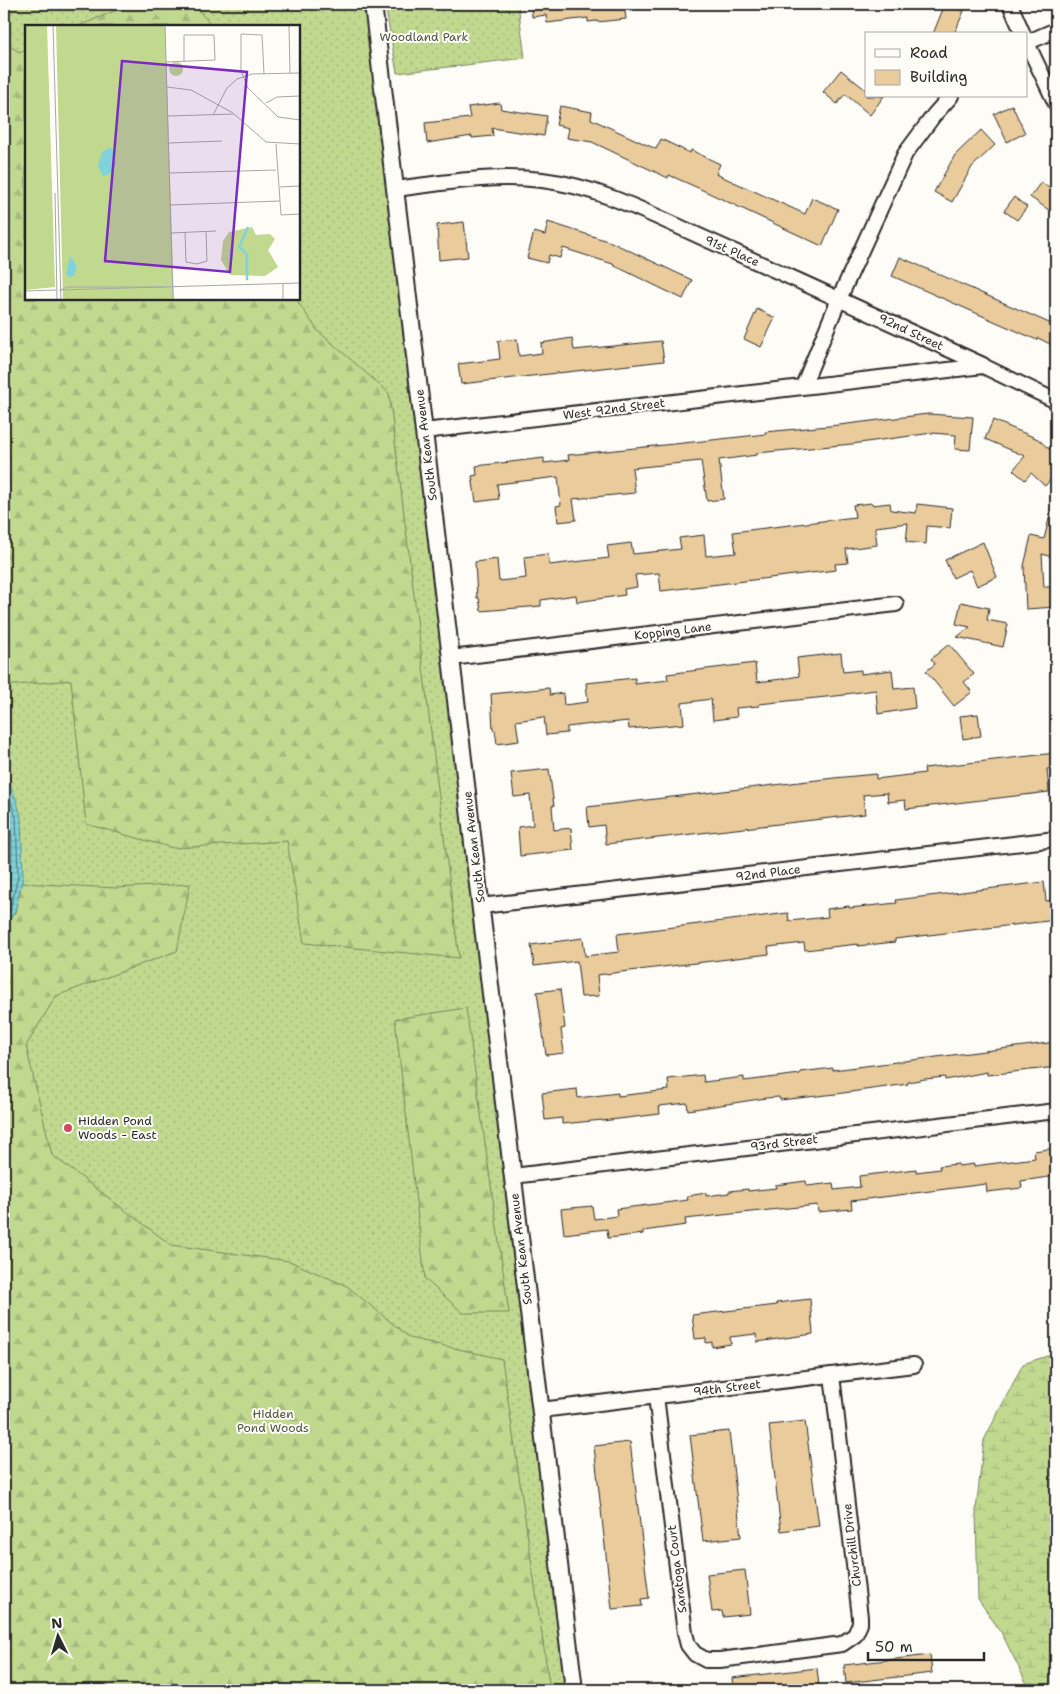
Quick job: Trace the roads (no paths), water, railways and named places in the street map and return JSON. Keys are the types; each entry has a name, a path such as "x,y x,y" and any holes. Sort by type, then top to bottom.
{"street":[{"name":"South Kean Avenue","path":"373,4 574,1690"},
{"path":"1010,4 1022,32"},
{"path":"1028,41 1056,30"},
{"path":"1028,46 1056,104"},
{"path":"803,386 839,299 905,154 949,98"},
{"name":"91st Place","path":"395,189 501,177 543,180 599,192 839,299"},
{"name":"92nd Street","path":"839,299 983,366"},
{"path":"983,366 1056,401"},
{"name":"West 92nd Street","path":"424,431 983,366"},
{"name":"Kopping Lane","path":"451,658 896,604"},
{"name":"92nd Place","path":"480,906 1056,839"},
{"name":"93rd Street","path":"513,1176 1056,1111"},
{"name":"94th Street","path":"541,1410 914,1366"},
{"name":"Churchill Drive","path":"779,1654 842,1644 855,1635 860,1624 832,1375"},
{"name":"Saratoga Court","path":"656,1396 688,1645 699,1658 714,1661 779,1654"}],"water":[{"path":"4,769 21,817 23,877 15,912 4,927"}],"place":[{"name":"Hidden Pond Woods - East","path":"68,1128"}],"park label":[{"name":"Woodland Park","path":"424,37"},
{"name":"Hidden Pond Woods","path":"273,1421"}]}
